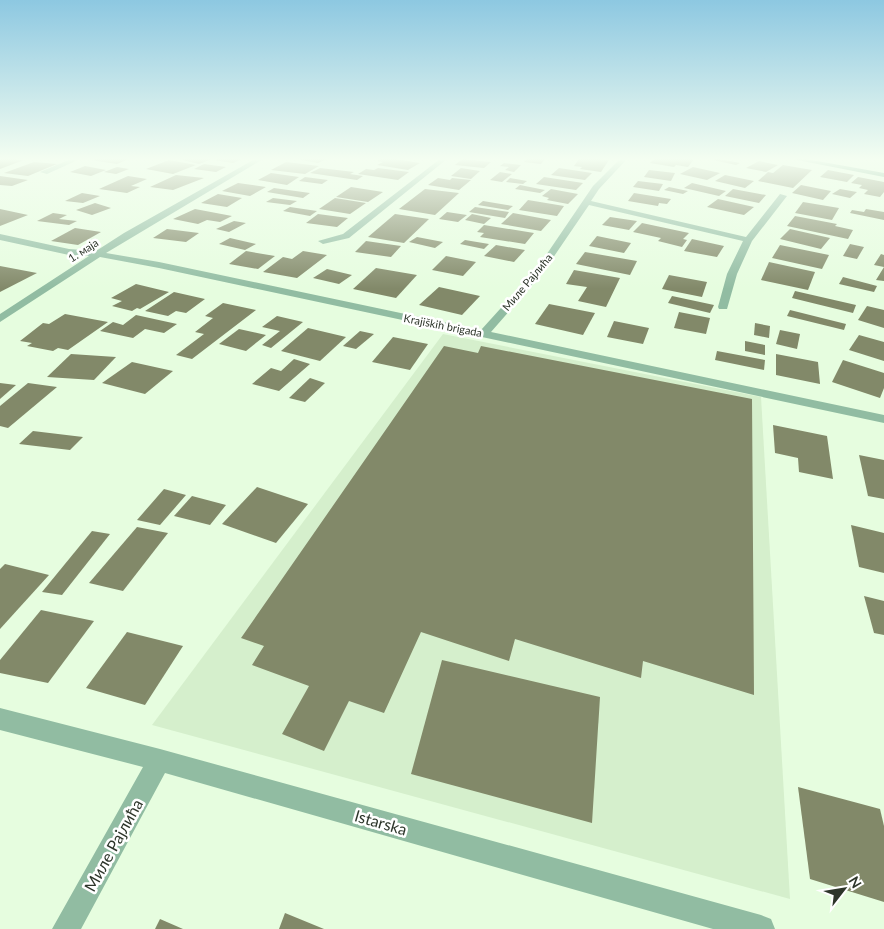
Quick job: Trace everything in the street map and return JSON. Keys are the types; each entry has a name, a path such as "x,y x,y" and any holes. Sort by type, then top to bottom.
{"street":[{"name":"1. маја","path":"0,319 97,254 183,202"},
{"path":"323,241 346,236 389,202"},
{"name":"Миле Рајлића","path":"484,333 541,269 587,202"},
{"path":"588,202 748,240"},
{"path":"723,307 732,274 748,240 778,202"},
{"name":"Krajiških brigada","path":"0,237 69,252 97,254 484,333 884,419"},
{"name":"Istarska","path":"0,719 160,760 761,929"},
{"name":"Миле Рајлића","path":"66,929 160,760"}],"shaded area":[{"path":"443,334 761,397 790,899 152,725"}],"building":[{"path":"202,202 235,202 227,207"},
{"path":"269,202 295,202 290,205"},
{"path":"329,202 366,203 350,214 319,209"},
{"path":"408,202 449,202 435,215 399,209"},
{"path":"481,202 491,202 513,206 508,210 478,205"},
{"path":"526,202 542,202 564,206 557,216 519,210"},
{"path":"636,202 668,202 667,204 659,203 658,206"},
{"path":"713,202 733,202 754,207 744,215 707,207"},
{"path":"803,202 839,208 832,220 795,213"},
{"path":"95,203 111,208 92,215 76,210"},
{"path":"290,207 317,211 310,216 283,211"},
{"path":"475,207 509,212 505,218 469,212"},
{"path":"0,209 28,215 0,226"},
{"path":"195,209 232,216 220,222 207,220 198,224 173,219"},
{"path":"866,209 884,212 884,220 850,213 852,210 864,212"},
{"path":"447,212 467,215 458,222 439,219"},
{"path":"53,213 67,215 59,219 77,221 69,225 37,221"},
{"path":"513,213 551,220 541,231 501,224"},
{"path":"318,214 348,218 337,227 306,223"},
{"path":"395,214 429,219 404,243 368,237"},
{"path":"472,214 491,218 484,224 465,220"},
{"path":"795,216 837,224 835,226 853,230 848,239 787,226"},
{"path":"610,217 637,221 629,230 602,225"},
{"path":"234,221 246,223 229,232 216,229"},
{"path":"642,223 689,233 683,239 687,240 682,247 658,241 661,238 633,232"},
{"path":"484,225 534,233 525,244 480,237 484,233 477,232"},
{"path":"75,228 101,232 78,245 51,241"},
{"path":"167,229 199,233 186,242 153,238"},
{"path":"790,229 830,238 821,249 780,239"},
{"path":"597,236 631,243 624,253 589,246"},
{"path":"417,237 443,242 435,248 409,242"},
{"path":"230,238 256,244 245,250 219,244"},
{"path":"692,239 724,246 717,257 684,251"},
{"path":"465,240 489,244 484,249 460,244"},
{"path":"366,241 401,246 391,257 355,252"},
{"path":"850,244 864,247 857,259 843,256"},
{"path":"496,245 525,250 514,262 484,256"},
{"path":"780,245 829,255 822,269 772,258"},
{"path":"246,251 275,256 258,269 229,264"},
{"path":"303,251 327,255 297,278 263,272 283,257 292,259"},
{"path":"585,252 637,261 630,275 576,264"},
{"path":"881,254 884,255 884,267 874,265"},
{"path":"446,256 476,262 463,276 432,270"},
{"path":"769,262 815,272 808,290 761,280"},
{"path":"0,266 37,273 0,292"},
{"path":"884,267 884,281 876,280"},
{"path":"376,268 417,275 396,298 353,289"},
{"path":"327,269 352,275 339,284 313,278"},
{"path":"574,270 620,278 606,307 578,301 587,287 566,284"},
{"path":"669,275 707,282 702,297 662,289"},
{"path":"843,277 877,286 874,292 839,284"},
{"path":"136,284 169,292 140,309 137,308 132,311 112,306 122,301 111,298"},
{"path":"439,287 480,296 462,315 419,305"},
{"path":"795,291 856,305 853,313 792,298"},
{"path":"174,292 205,299 186,313 176,311 168,316 145,311"},
{"path":"672,296 714,305 710,313 668,303"},
{"path":"223,303 256,310 192,359 176,355 204,334 195,332 213,318 205,316"},
{"path":"549,304 595,313 583,335 535,324"},
{"path":"867,306 884,310 884,328 858,320"},
{"path":"790,310 846,324 844,330 787,316"},
{"path":"679,312 710,318 706,334 674,328"},
{"path":"65,314 108,322 68,350 58,348 53,351 27,346 32,343 20,341 43,323 49,324"},
{"path":"136,315 177,324 164,333 145,329 133,338 100,331 113,322 123,325"},
{"path":"277,316 303,322 271,348 262,345 280,331 262,327"},
{"path":"614,321 649,328 643,344 607,337"},
{"path":"755,323 770,326 769,338 754,335"},
{"path":"308,328 346,337 320,361 281,351"},
{"path":"239,329 266,335 246,351 219,344"},
{"path":"780,330 800,334 797,349 776,344"},
{"path":"360,331 374,334 356,349 343,346"},
{"path":"859,335 884,342 884,361 849,350"},
{"path":"393,337 428,344 410,370 372,362"},
{"path":"745,341 765,345 765,355 745,351"},
{"path":"444,346 478,353 481,346 752,399 754,695 643,661 641,678 515,639 509,661 421,632 384,713 349,701 324,751 282,734 309,686 252,665 264,646 241,638"},
{"path":"717,351 765,360 764,370 715,360"},
{"path":"71,354 116,357 94,380 47,377"},
{"path":"776,354 818,362 820,384 776,375"},
{"path":"294,359 310,364 279,391 252,384 271,368 281,371"},
{"path":"843,360 884,373 884,388 880,398 832,382"},
{"path":"132,362 173,371 145,394 102,383"},
{"path":"310,378 325,383 305,402 289,398"},
{"path":"0,383 16,385 0,399"},
{"path":"28,383 57,387 8,428 0,426 0,406"},
{"path":"773,425 827,436 833,479 799,472 798,458 775,453"},
{"path":"33,431 83,437 70,450 19,444"},
{"path":"859,455 884,460 884,499 868,496"},
{"path":"257,487 308,504 276,543 222,524"},
{"path":"164,489 186,495 160,525 137,520"},
{"path":"192,496 226,505 210,525 174,516"},
{"path":"851,525 884,533 884,573 859,567"},
{"path":"137,527 168,533 123,591 89,583"},
{"path":"92,531 110,534 62,595 42,592"},
{"path":"5,564 49,575 0,629 0,569"},
{"path":"864,596 884,601 884,635 874,633"},
{"path":"41,610 94,621 48,683 0,673 0,660"},
{"path":"127,632 183,646 145,705 86,688"},
{"path":"442,660 600,697 592,823 411,774"},
{"path":"798,787 880,809 884,826 884,902 810,879"},
{"path":"285,913 324,929 279,929"},
{"path":"160,919 183,929 155,929"}]}
